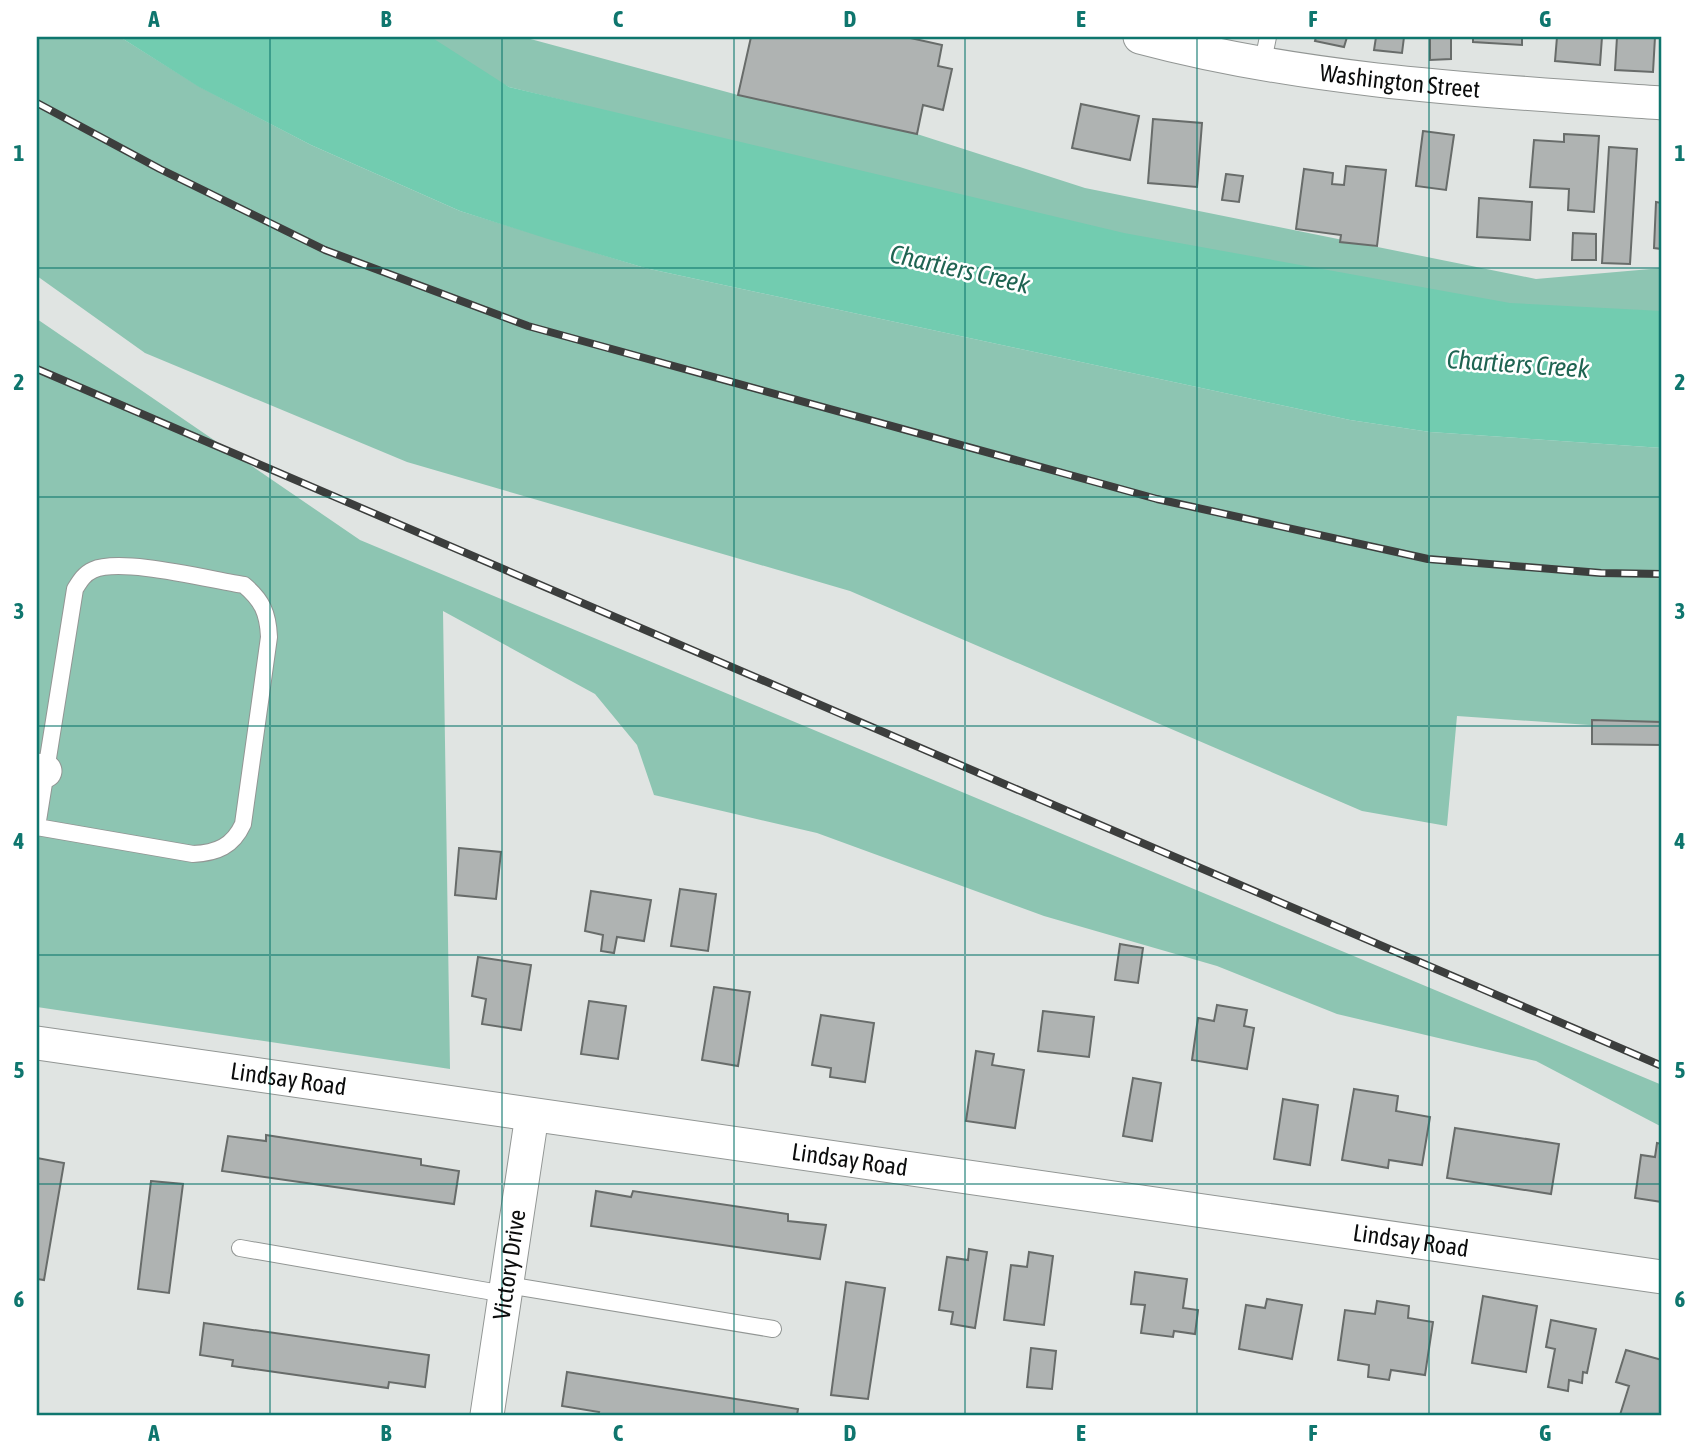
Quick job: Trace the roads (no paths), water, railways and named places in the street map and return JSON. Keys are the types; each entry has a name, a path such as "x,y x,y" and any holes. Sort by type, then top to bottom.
{"street":[{"name":"Washington Street","path":"1140,37 1180,47 1266,49 1410,85 1662,103"},
{"name":"Lindsay Road","path":"37,1043 1662,1277"},
{"name":"Victory Drive","path":"487,1415 533,1115"}],"lane":[{"path":"116,565 244,585 255,594 264,606 269,637 243,824 236,838 211,853 193,854 37,828 41,771 75,589 82,578 92,570 116,565"},
{"path":"240,1248 773,1329"}],"water":[{"name":"Chartiers Creek","path":"120,37 431,37 509,87 1124,233 1510,303 1662,311 1662,448 1430,432 1350,420 645,268 460,211 311,145 199,87"}],"railway":[{"path":"37,103 160,169 325,250 528,326 1157,499 1428,559 1601,573 1662,574"},
{"path":"37,369 1662,1066"}]}
